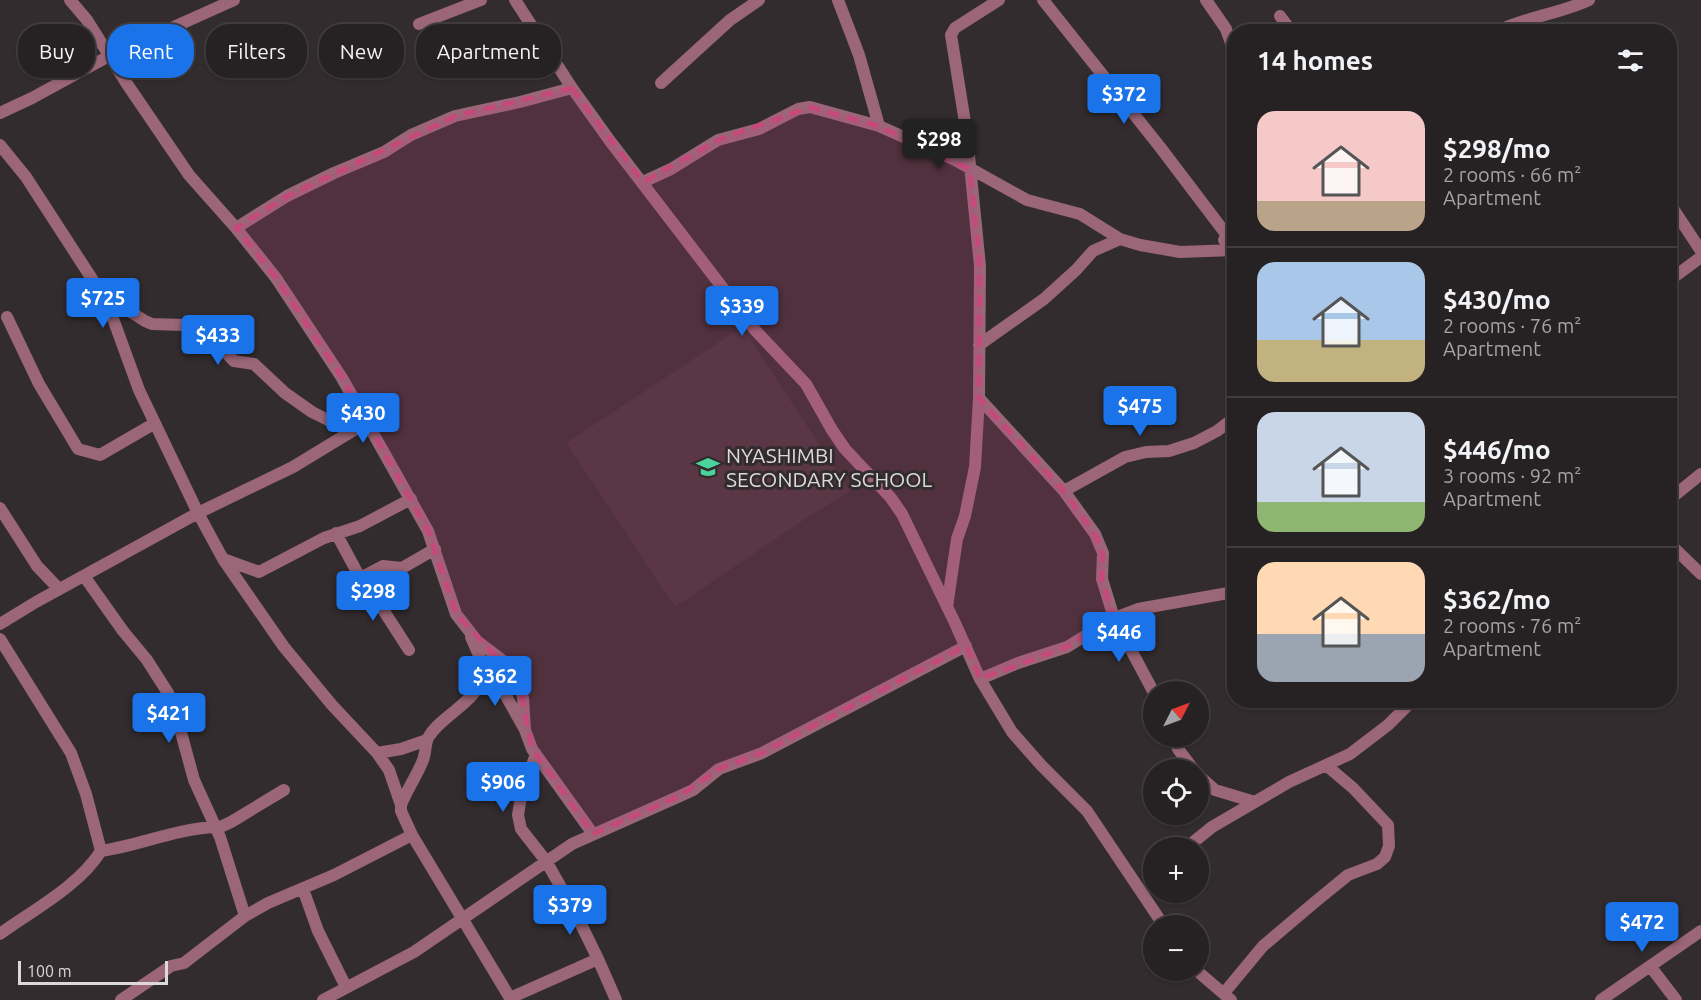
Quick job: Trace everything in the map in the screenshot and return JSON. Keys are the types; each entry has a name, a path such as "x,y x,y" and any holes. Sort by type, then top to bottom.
{"street":[{"path":"70,0 87,20 107,53"},
{"path":"418,24 481,0"},
{"path":"515,0 572,88 643,183 755,330 806,384 845,449 891,498 902,514 981,679 1012,732 1024,748 1087,811 1158,915"},
{"path":"661,82 730,20 759,0"},
{"path":"838,0 859,56 879,126"},
{"path":"947,608 957,539 972,489 975,467 979,398 980,266 970,169 951,35 955,28 999,0"},
{"path":"1043,0 1141,122 1226,234 1221,250"},
{"path":"1206,0 1227,31"},
{"path":"1510,24 1574,7 1589,0"},
{"path":"179,24 230,1"},
{"path":"1280,16 1286,24"},
{"path":"0,113 107,57"},
{"path":"124,78 193,180 237,228 276,278 342,378 428,531 459,619 477,641 506,663 518,680 523,698 527,740 593,834"},
{"path":"237,228 287,196 384,152 411,135 433,125 455,116 572,88"},
{"path":"643,183 718,140 759,129 805,107 817,108 879,126 970,169 1027,200 1080,214 1120,239 1180,252 1227,250"},
{"path":"0,145 26,177 108,302 139,390 198,513 223,559 284,647 332,705 377,753 392,777 401,811 412,835 508,999 598,959"},
{"path":"1677,215 1701,251"},
{"path":"979,345 1044,299 1093,251 1120,239"},
{"path":"1677,275 1701,257"},
{"path":"97,285 118,304 145,321 152,324 184,325 196,334 216,342 234,361 256,365 285,393 312,412 353,430"},
{"path":"8,317 39,384 78,448 100,455 150,426 156,425"},
{"path":"979,398 1064,491 1095,534 1103,556 1102,579 1114,618 1148,681"},
{"path":"0,624 198,513 293,467 367,422"},
{"path":"1064,491 1125,457 1146,452 1169,451 1194,442 1227,423"},
{"path":"1677,493 1701,474"},
{"path":"223,559 259,572 336,533 360,526 411,500"},
{"path":"0,508 38,566 59,589"},
{"path":"336,533 358,574 409,650"},
{"path":"362,577 383,566 402,568 435,549"},
{"path":"1677,551 1701,574"},
{"path":"84,576 123,631 147,660 168,693 194,780 235,880 245,916"},
{"path":"981,679 1018,663 1067,647 1114,618 1138,609 1227,593"},
{"path":"468,630 483,668 501,687 525,730"},
{"path":"0,639 71,753 86,794 101,851 95,861 73,882 0,934"},
{"path":"323,1000 414,952 572,844 680,796 720,770 762,753 966,646"},
{"path":"377,753 401,749 427,740 476,690 483,668"},
{"path":"1200,837 1212,827 1314,769 1327,766 1350,754 1388,725 1405,708"},
{"path":"401,806 425,756 427,740"},
{"path":"536,754 521,796 518,815 521,829 546,861 574,910 615,1000"},
{"path":"1209,981 1227,996 1263,946 1348,875 1377,864 1385,857 1389,846 1388,825 1353,788 1327,766"},
{"path":"1209,785 1215,790 1255,802"},
{"path":"101,851 123,848 192,828 215,828 231,822 284,790"},
{"path":"121,1000 171,966 184,963 245,916 412,835"},
{"path":"303,889 318,931 346,987"},
{"path":"1154,908 1155,903"},
{"path":"1601,1000 1701,931"},
{"path":"1650,966 1676,1000"}],"highlighted area":[{"path":"572,88 643,182 718,140 810,107 879,126 970,169 980,266 979,398 1064,491 1095,534 1103,553 1102,579 1114,618 1067,647 980,679 966,646 762,753 719,769 680,796 593,834 532,749 518,680 456,614 428,531 342,378 276,278 236,228 287,196 455,116"}],"shaded area":[{"name":"NYASHIMBI SECONDARY SCHOOL","path":"742,327 850,491 675,607 566,443"}],"place":[{"name":"NYASHIMBI SECONDARY SCHOOL","path":"708,467"}]}
